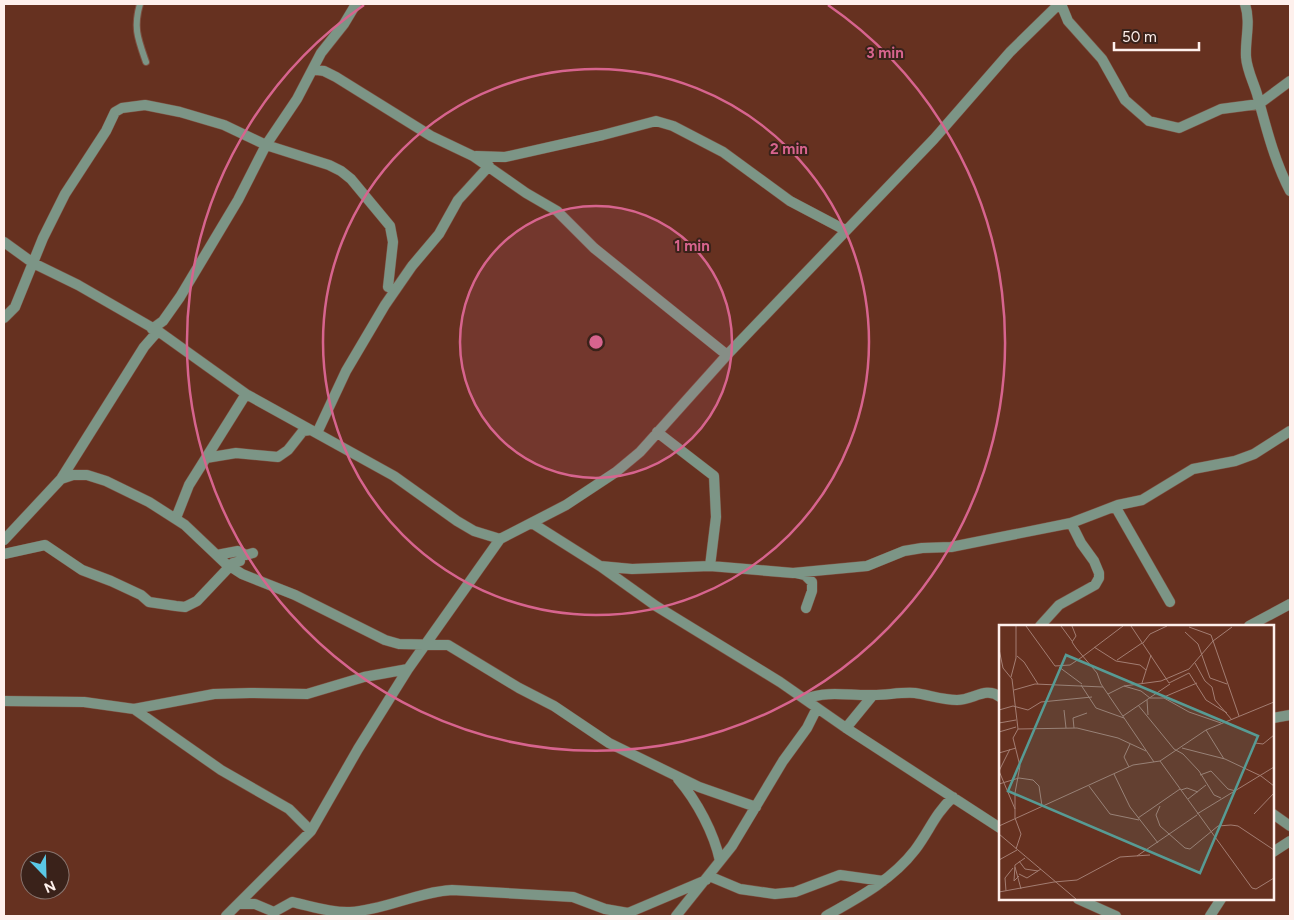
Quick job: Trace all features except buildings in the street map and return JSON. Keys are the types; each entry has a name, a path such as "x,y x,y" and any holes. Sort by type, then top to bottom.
{"street":[{"path":"4,540 60,478 155,330 180,297 238,200 266,145 297,99 324,48 344,24 356,4"},
{"path":"226,916 311,831 358,749 408,669 500,539 506,534 566,505 616,472 640,452 727,355 934,139 1010,52 1060,4 1068,20 1102,59 1125,100 1148,121 1177,129 1226,108 1259,104 1290,81"},
{"path":"1245,4 1250,23 1246,58 1281,174 1290,192"},
{"path":"312,70 324,71 336,77 431,136 473,156 526,193 557,211 594,248 727,355"},
{"path":"4,318 15,307 49,226 74,178 106,132 115,112 122,108 145,105 180,112 224,125 266,145 329,165 341,171 351,179 373,208 386,219 393,237 388,287"},
{"path":"473,156 505,157 656,121 673,126 723,152 790,201 845,230"},
{"path":"314,432 346,371 385,305 412,266 438,234 458,200 489,166"},
{"path":"4,242 33,263 78,285 155,330 246,394 394,476 474,531 500,539"},
{"path":"176,518 189,485 246,394"},
{"path":"793,573 867,566 904,551 951,547 1071,524 1115,506 1142,500 1154,495 1193,469 1235,461 1254,454 1290,430"},
{"path":"206,458 236,453 278,457 288,450 302,431 314,432"},
{"path":"657,432 714,476 716,517 710,566"},
{"path":"60,478 80,474 106,481 149,502 176,518 229,566 242,574 294,595 385,640 399,644 448,645 519,688 554,706 609,743 705,789 756,807"},
{"path":"1115,506 1170,602"},
{"path":"532,523 600,566 656,606 805,699 846,728 999,827"},
{"path":"1041,625 1059,605 1073,595 1094,585 1099,578 1094,561 1071,524"},
{"path":"4,554 45,546 82,570 111,581 149,602 181,607 197,601 229,566 246,556"},
{"path":"217,555 235,551 246,556"},
{"path":"242,574 246,556"},
{"path":"600,566 632,569 710,566 805,575 812,582 812,591 806,608"},
{"path":"1251,625 1290,604"},
{"path":"4,701 84,702 134,709 214,694 307,694 364,677 408,669"},
{"path":"805,699 822,693 872,695 913,693 955,700 964,700 985,692 992,692 999,696"},
{"path":"846,728 872,695"},
{"path":"676,916 720,861 756,807 783,761 808,728 817,708"},
{"path":"134,709 221,770 289,809 311,831"},
{"path":"1274,718 1290,715"},
{"path":"676,776 710,828 716,841 720,861"},
{"path":"826,916 883,881 915,850 933,819 953,797"},
{"path":"1274,815 1290,826"},
{"path":"1274,851 1290,841"},
{"path":"240,904 255,904 274,912 292,902 351,912 387,905 433,891 452,890 574,897 617,912 633,913 672,892 707,878 740,889 775,894 795,892 840,875 883,881"},
{"path":"1080,900 1116,916"},
{"path":"1210,916 1220,900"}],"lane":[{"path":"140,4 136,19 137,36 146,62"}]}
